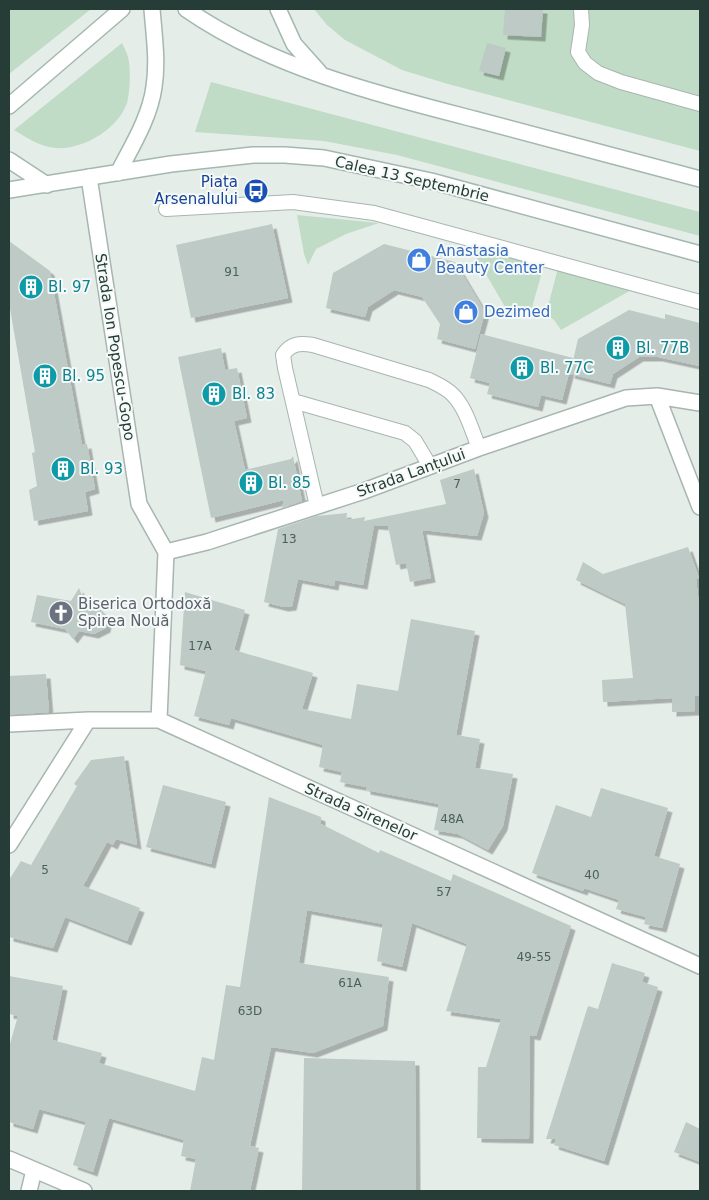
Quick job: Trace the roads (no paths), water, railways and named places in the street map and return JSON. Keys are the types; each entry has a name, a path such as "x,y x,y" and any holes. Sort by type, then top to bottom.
{"street":[{"path":"9,106 122,9"},
{"path":"9,190 118,173 141,128 154,88 156,61 152,9"},
{"path":"186,9 242,41 279,58 320,73 396,98 700,180"},
{"path":"278,9 294,44 320,73"},
{"name":"Calea 13 Septembrie","path":"118,173 170,164 253,155 324,158 431,180 700,254"},
{"path":"9,160 47,185"},
{"name":"Strada Ion Popescu-Gopo","path":"89,178 139,504 166,552"},
{"path":"657,396 700,507"},
{"name":"Strada Lanțului","path":"166,552 207,542 317,506 626,398 657,396 700,403"},
{"path":"159,720 166,552"},
{"path":"9,845 88,720"},
{"name":"Strada Sirenelor","path":"9,724 88,720 159,720 700,966"},
{"path":"9,1159 84,1191"},
{"path":"29,1191 34,1170"}],"lane":[{"path":"581,9 582,25 578,52 585,63 598,73 621,82 700,104"},
{"path":"166,209 293,202 374,213 700,302"},
{"path":"317,506 284,368 283,355 288,348 302,344 313,345 429,380 453,395 464,413 479,448"},
{"path":"293,401 405,433 415,440 430,466"}],"place":[{"name":"Piața Arsenalului","path":"256,191"},
{"name":"Anastasia Beauty Center","path":"419,260"},
{"name":"Bl. 97","path":"31,287"},
{"name":"Dezimed","path":"466,312"},
{"name":"Bl. 77B","path":"618,348"},
{"name":"Bl. 77C","path":"522,368"},
{"name":"Bl. 95","path":"45,376"},
{"name":"Bl. 83","path":"214,394"},
{"name":"Bl. 93","path":"63,469"},
{"name":"Bl. 85","path":"251,483"},
{"name":"Biserica Ortodoxă Spirea Nouă","path":"61,613"}]}
